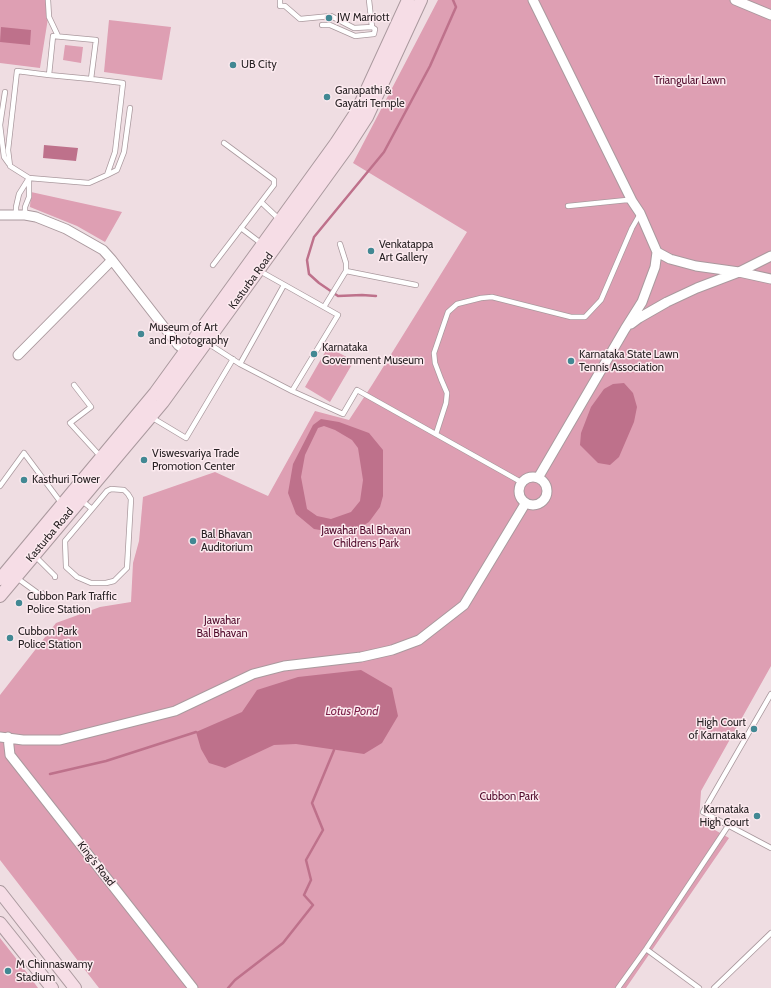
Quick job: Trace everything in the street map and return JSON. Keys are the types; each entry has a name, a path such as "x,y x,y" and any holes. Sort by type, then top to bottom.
{"main road":[{"name":"Kasturba Road","path":"0,579 155,393 336,143 357,111 408,0"},
{"name":"Kasturba Road","path":"0,596 80,499 151,417 347,148 367,117 422,0"},
{"path":"0,892 75,988"},
{"path":"0,923 52,988"}],"street":[{"path":"533,0 632,201 640,213 657,252 655,267 642,302 625,328 538,478"},
{"path":"735,0 771,15"},
{"path":"0,215 36,217 66,229 103,250 178,345 186,351"},
{"path":"657,252 670,259 696,266 739,272 771,279"},
{"path":"625,328 667,302 697,288 739,272 771,256"},
{"path":"18,355 112,260"},
{"path":"530,477 538,478 545,483 547,494 541,503 536,506 530,506 525,504 518,495 518,489 521,482 530,477"},
{"path":"4,737 23,740 60,740 175,711 253,674 284,666 362,657 392,650 419,640 464,605 525,504"},
{"name":"King's Road","path":"4,737 10,755 193,988"}],"lane":[{"path":"48,0 49,17 58,36"},
{"path":"280,0 280,6 285,6 300,19 331,16 354,28 372,27"},
{"path":"322,25 330,25 355,36 374,34 375,31 372,27 369,0"},
{"path":"49,75 53,36 58,36 96,40 91,79"},
{"path":"10,166 8,150 17,71 123,83 115,152 107,175"},
{"path":"5,92 0,125 4,157 10,166 29,178 89,183 117,170 124,152 130,108"},
{"path":"213,265 274,185 274,180 224,143"},
{"path":"21,215 16,207 19,194 29,178"},
{"path":"21,215 29,197 29,178"},
{"path":"568,206 627,200 632,201"},
{"path":"261,202 280,220"},
{"path":"436,434 446,403 447,393 435,363 434,353 448,312 457,304 492,297 571,317 585,317 601,300 636,218 640,213"},
{"path":"241,228 262,244"},
{"path":"324,307 346,271 346,263 340,244"},
{"path":"258,270 338,315 292,391"},
{"path":"346,271 416,285"},
{"path":"240,364 284,285"},
{"path":"206,342 240,364 292,391 343,414 357,390 521,482"},
{"path":"151,417 186,438 233,359"},
{"path":"74,385 91,407 70,423 101,457"},
{"path":"0,486 24,453 62,504"},
{"path":"111,489 124,490 131,499 127,568 114,582 99,584 91,582 77,577 66,567 65,541 92,509 107,491 111,489"},
{"path":"80,499 92,509"},
{"path":"34,555 55,577"},
{"path":"15,577 39,594 42,593"},
{"path":"771,694 703,812 771,848"},
{"path":"618,988 646,949 728,826"},
{"path":"714,988 771,933"},
{"path":"646,949 699,988"}],"green space":[{"path":"0,0 49,0 49,12 40,68 0,63"},
{"name":"Cubbon Park","path":"438,0 771,0 771,666 701,791 699,821 729,838 626,988 99,988 0,860 0,695 56,623 100,607 131,602 133,563 139,541 143,497 215,472 268,496 315,411 349,420 372,385 467,232 353,163"},
{"path":"109,20 171,27 162,80 104,72"},
{"path":"65,45 83,47 81,63 63,60"},
{"path":"31,192 122,212 105,242 77,226 30,207"},
{"path":"328,347 354,361 330,402 305,387"},
{"path":"0,938 22,966 38,988 0,988"}],"water":[{"path":"1,27 31,30 30,45 0,42"},
{"path":"44,145 78,148 76,161 43,158"},
{"path":"624,383 633,393 637,407 634,422 619,457 610,465 598,463 580,445 581,433 591,407 604,389 613,384"},
{"path":"321,419 339,422 369,433 383,450 383,496 380,507 369,522 356,530 332,532 314,529 296,514 288,493 293,464 313,425","holes":["324,426 335,430 352,440 358,448 363,480 360,501 351,512 331,519 317,516 307,509 301,477 305,455 318,428"]},
{"name":"Lotus Pond","path":"361,670 392,688 398,716 382,743 364,754 296,744 274,745 225,768 209,763 201,749 196,732 242,712 257,690 298,677"}],"waterway":[{"path":"376,296 338,296 309,274 307,260 314,237 384,152 430,66 456,7 453,0"},
{"path":"50,774 106,761 196,732"},
{"path":"228,988 235,980 283,943 313,905 304,895 311,880 306,860 323,830 312,803 334,750"}],"place":[{"name":"JW Marriott","path":"329,18"},
{"name":"UB City","path":"233,65"},
{"name":"Ganapathi & Gayatri Temple","path":"327,97"},
{"name":"Venkatappa Art Gallery","path":"371,251"},
{"name":"Museum of Art and Photography","path":"141,334"},
{"name":"Karnataka Government Museum","path":"314,354"},
{"name":"Karnataka State Lawn Tennis Association","path":"571,361"},
{"name":"Viswesvariya Trade Promotion Center","path":"144,460"},
{"name":"Kasthuri Tower","path":"24,480"},
{"name":"Bal Bhavan Auditorium","path":"193,541"},
{"name":"Cubbon Park Traffic Police Station","path":"19,603"},
{"name":"Cubbon Park Police Station","path":"10,638"},
{"name":"High Court of Karnataka","path":"754,729"},
{"name":"Karnataka High Court","path":"757,816"},
{"name":"M Chinnaswamy Stadium","path":"8,971"}],"park label":[{"name":"Triangular Lawn","path":"690,81"},
{"name":"Jawahar Bal Bhavan Childrens Park","path":"366,537"},
{"name":"Jawahar Bal Bhavan","path":"222,627"}]}
